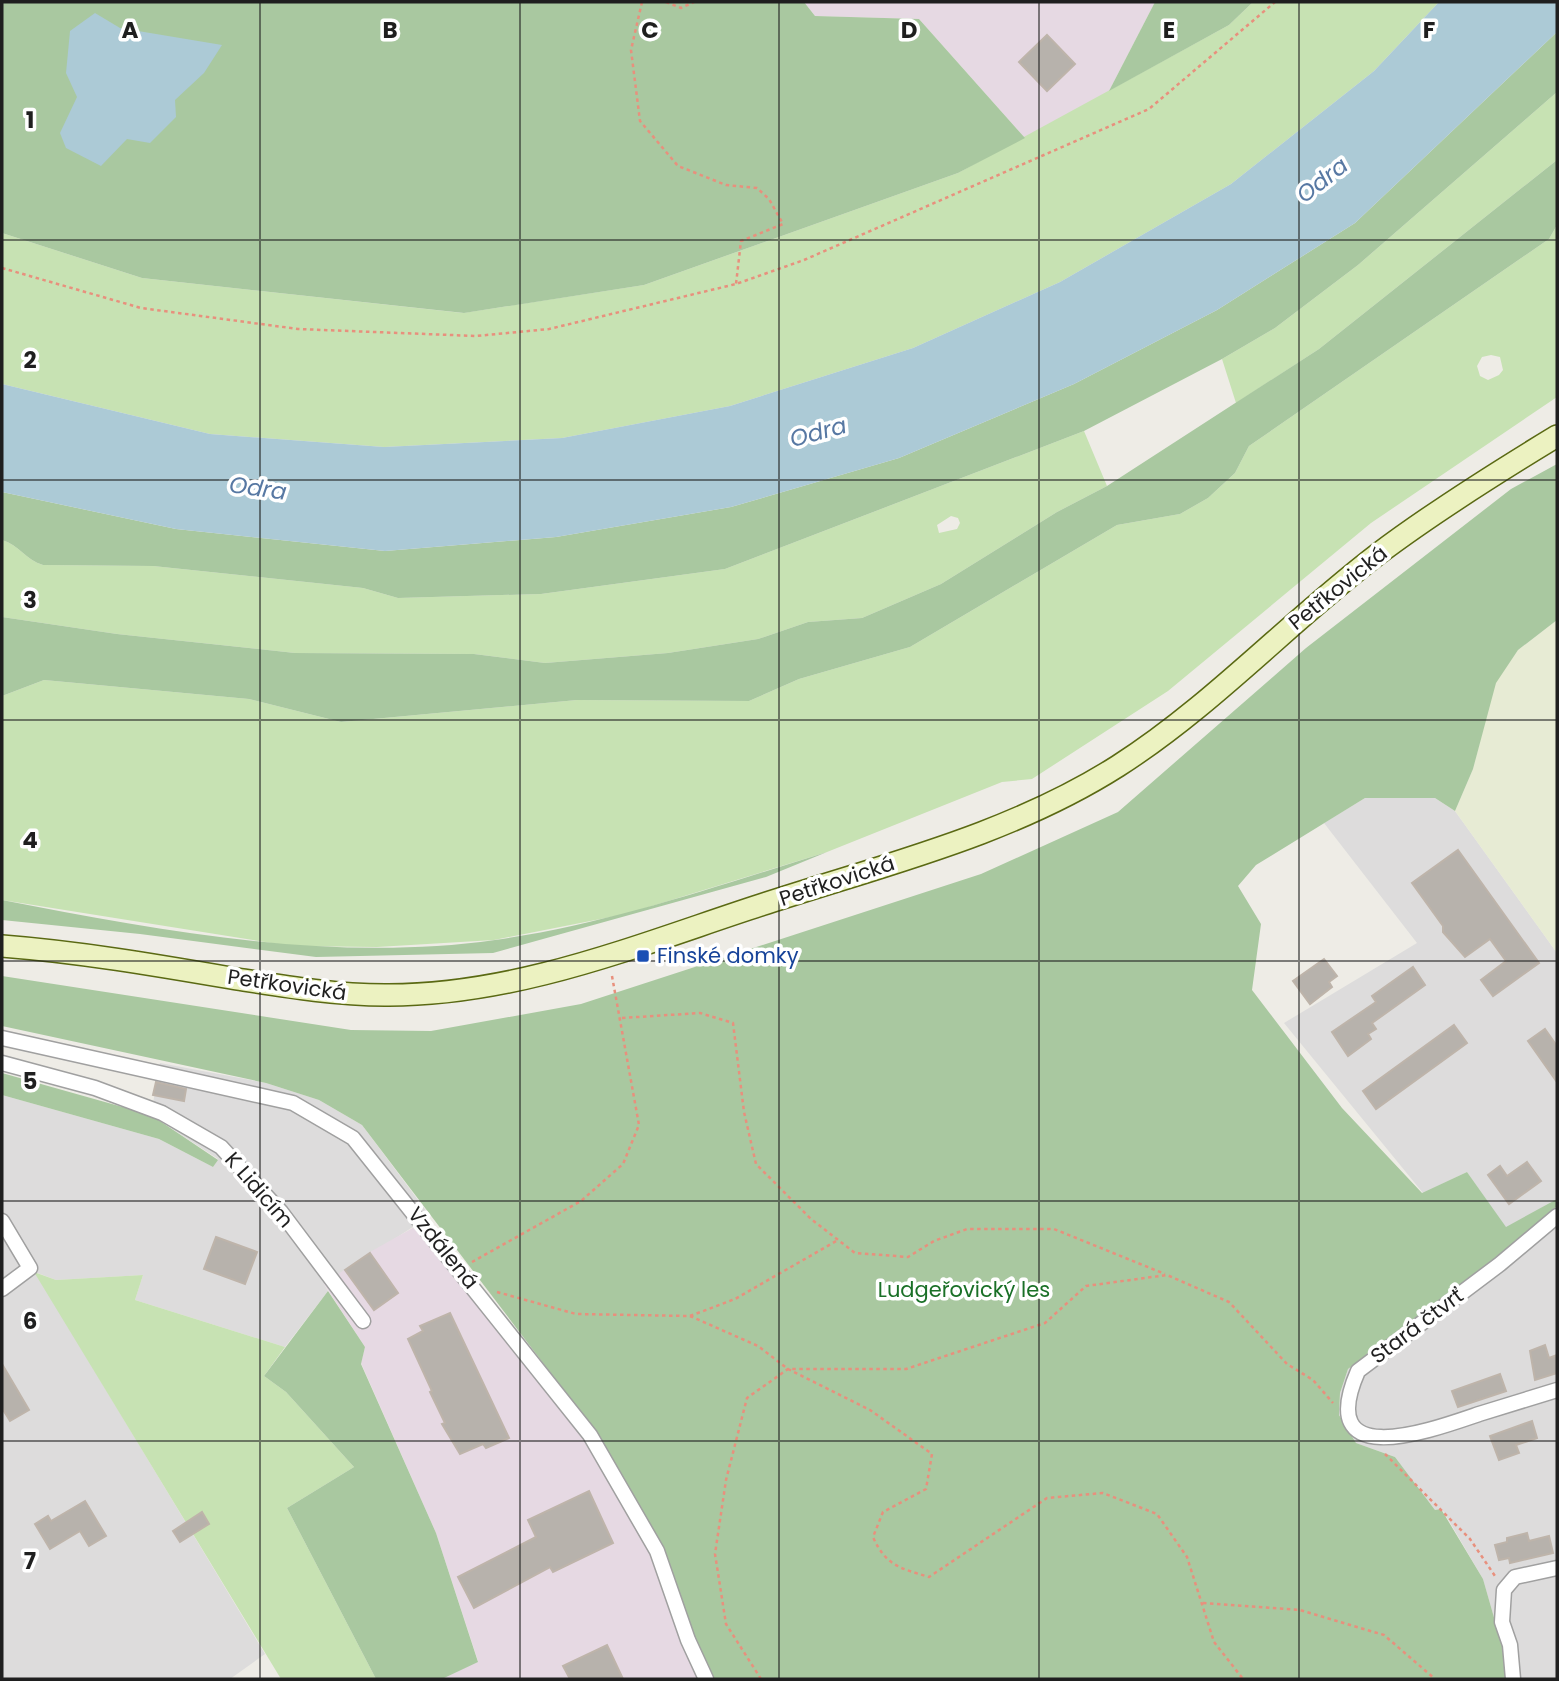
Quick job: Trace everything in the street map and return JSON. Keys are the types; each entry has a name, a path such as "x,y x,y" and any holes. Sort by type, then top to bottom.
{"street":[{"name":"Petřkovická","path":"2,946 111,958 313,989 389,995 486,987 607,956 971,837 1069,794 1123,763 1170,728 1377,554 1495,474 1557,436"},
{"name":"Vzdálená","path":"2,1038 293,1103 353,1138 590,1435 657,1551 688,1640 706,1679"},
{"name":"K Lidicím","path":"2,1063 94,1088 162,1113 221,1147 281,1212 363,1321"},
{"name":"Stará čtvrť","path":"1361,1432 1349,1414 1349,1392 1358,1371 1500,1264 1557,1216"},
{"path":"2,1221 30,1268 2,1289"},
{"path":"1361,1432 1376,1438 1403,1438 1557,1390"},
{"path":"1513,1679 1510,1645 1502,1622 1504,1590 1515,1577 1557,1569"}],"path":[{"path":"642,2 631,50 640,121 678,166 726,185 757,188 769,199 783,224 741,242 736,284"},
{"path":"666,2 681,8 694,2"},
{"path":"2,268 141,308 298,329 390,335 476,336 549,329 736,284 804,260 1149,109 1275,2"},
{"path":"467,1264 581,1201 623,1164 639,1125 622,1017 607,956"},
{"path":"622,1017 700,1013 733,1023 744,1112 756,1164 811,1219 855,1253 908,1257 934,1241 967,1229 1054,1229 1228,1302 1287,1364 1313,1380 1361,1432 1471,1539 1504,1590"},
{"path":"473,1286 576,1314 690,1316 735,1300 838,1240"},
{"path":"761,1679 726,1625 715,1554 726,1480 747,1398 788,1369 906,1369 1045,1323 1086,1286 1167,1275"},
{"path":"690,1316 758,1346 788,1369 870,1410 932,1454 926,1489 883,1512 873,1537 882,1556 899,1568 929,1577 1047,1499 1103,1493 1157,1514 1187,1557 1214,1642 1243,1679"},
{"path":"1202,1603 1300,1611 1384,1634 1435,1679"}],"shaded area":[{"path":"804,2 1155,2 1109,91 1025,138 919,19 815,16"},
{"path":"1365,798 1435,798 1455,811 1557,953 1557,1199 1506,1228 1467,1172 1423,1193 1284,1023 1417,943 1324,823"},
{"path":"160,1063 266,1083 319,1100 362,1125 430,1216 324,1284 328,1291 285,1347 135,1300 143,1275 56,1280 35,1272 265,1654 230,1679 2,1679 2,1095 159,1139 213,1167 218,1159 151,1115"},
{"path":"1557,1206 1557,1679 1506,1679 1503,1649 1483,1579 1442,1509 1435,1510 1395,1457 1356,1443 1339,1415 1340,1393 1348,1369"},
{"path":"418,1225 495,1320 581,1436 651,1556 697,1679 442,1679 478,1661 436,1533 361,1363 365,1347 324,1284 370,1252"}],"green space":[{"path":"2,2 804,2 815,16 919,19 1025,138 958,173 644,285 464,313 142,278 2,233"},
{"path":"1155,2 1253,2 1229,25 1109,91"},
{"path":"1253,2 1439,2 1374,71 1231,184 1060,282 913,348 730,406 562,438 384,447 210,434 2,384 2,233 142,278 463,313 644,285 958,173 1229,25"},
{"path":"1557,32 1557,92 1358,265 1275,328 1222,359 1084,431 725,569 541,594 398,598 363,588 153,566 43,565 2,540 2,492 176,529 385,551 556,537 731,507 899,458 1074,384 1217,310 1355,223"},
{"path":"1557,92 1557,160 1319,349 1236,403 1222,359 1275,328 1358,265"},
{"path":"1557,160 1557,225 1549,239 1249,446 1235,473 1208,498 1180,514 1117,525 910,647 799,679 749,701 577,700 341,722 249,699 44,680 2,696 2,617 117,634 295,653 474,654 545,663 668,653 758,639 808,622 862,618 941,584 1057,512 1107,486 1319,349"},
{"path":"1557,225 1557,397 1371,523 1168,691 1032,779 1002,782 827,852 626,914 494,940 377,947 290,946 2,900 2,696 44,680 249,699 341,722 577,700 749,701 799,679 910,647 1117,525 1180,514 1208,498 1235,473 1249,446 1549,239","holes":["1482,357 1500,357 1503,370 1499,375 1488,380 1480,376 1477,366"]},
{"path":"1084,431 1107,486 1057,512 941,584 862,618 808,622 758,639 668,653 545,663 474,654 295,653 117,634 2,617 2,540 43,565 153,566 363,588 398,598 541,594 725,569","holes":["951,516 958,518 960,523 957,529 939,533 937,525"]},
{"name":"Ludgeřovický les","path":"1557,464 1557,620 1518,650 1496,683 1473,769 1455,811 1435,798 1365,798 1256,865 1238,886 1261,924 1252,990 1342,1108 1422,1193 1467,1172 1506,1227 1557,1199 1557,1206 1497,1257 1348,1369 1340,1393 1339,1415 1356,1443 1395,1457 1435,1510 1441,1509 1483,1579 1503,1649 1506,1679 711,1679 594,1430 362,1125 319,1100 266,1083 2,1026 2,976 351,1030 431,1031 581,1004 981,874 1118,812 1306,648 1511,489"},
{"path":"1557,620 1557,953 1455,811 1473,769 1495,683 1518,650"},
{"path":"827,852 766,877 493,953 316,957 140,934 2,920 2,900 123,923 247,940 372,948 434,946 495,940 580,924 662,903"},
{"path":"2,1073 151,1115 218,1160 213,1167 159,1139 2,1095"},
{"path":"34,1272 56,1280 143,1275 135,1300 285,1347 264,1376 286,1392 354,1467 287,1508 376,1679 281,1679"},
{"path":"328,1291 365,1347 361,1364 436,1533 478,1662 442,1679 376,1679 287,1508 354,1467 286,1392 264,1376"}],"water":[{"name":"Odra","path":"1439,2 1557,2 1557,32 1355,223 1217,310 1074,384 899,458 731,507 556,537 385,551 176,529 2,492 2,384 210,434 384,447 562,438 730,406 913,348 1060,282 1231,184 1374,71"},
{"path":"95,13 120,28 222,45 204,73 175,100 176,117 150,143 127,139 101,166 66,148 60,133 77,97 66,73 70,31"}],"building":[{"path":"1047,35 1075,64 1047,91 1019,62"},
{"path":"1458,850 1539,963 1493,996 1481,980 1506,961 1490,939 1465,957 1443,932 1443,926 1412,883"},
{"path":"1324,959 1337,976 1329,982 1332,987 1310,1004 1293,981"},
{"path":"1413,967 1425,985 1372,1023 1376,1029 1368,1034 1371,1039 1348,1056 1332,1032 1376,1002 1372,996"},
{"path":"1454,1025 1467,1043 1376,1109 1363,1091"},
{"path":"1545,1029 1557,1046 1557,1082 1528,1041"},
{"path":"156,1082 186,1089 184,1101 153,1095"},
{"path":"1527,1162 1541,1181 1509,1204 1488,1175 1500,1166 1507,1176"},
{"path":"216,1237 257,1252 245,1284 204,1269"},
{"path":"370,1253 398,1293 374,1310 345,1270"},
{"path":"450,1313 509,1438 486,1448 483,1444 460,1454 442,1424 445,1423 408,1339 423,1331 420,1326"},
{"path":"1545,1345 1549,1358 1557,1355 1557,1373 1535,1380 1530,1351"},
{"path":"2,1364 29,1410 10,1421 2,1408"},
{"path":"1500,1374 1506,1391 1458,1407 1452,1391"},
{"path":"1532,1421 1537,1438 1516,1445 1519,1453 1499,1460 1490,1436"},
{"path":"589,1491 613,1543 553,1572 550,1567 474,1608 458,1577 536,1537 528,1520"},
{"path":"85,1501 106,1536 89,1546 80,1531 50,1549 35,1524 48,1516 51,1521"},
{"path":"202,1512 209,1524 180,1542 173,1531"},
{"path":"1527,1533 1529,1541 1549,1536 1553,1553 1510,1563 1509,1558 1499,1560 1495,1545 1507,1542 1507,1538"},
{"path":"607,1645 623,1679 570,1679 563,1666"}],"place":[{"name":"Finské domky","path":"643,956"}]}
